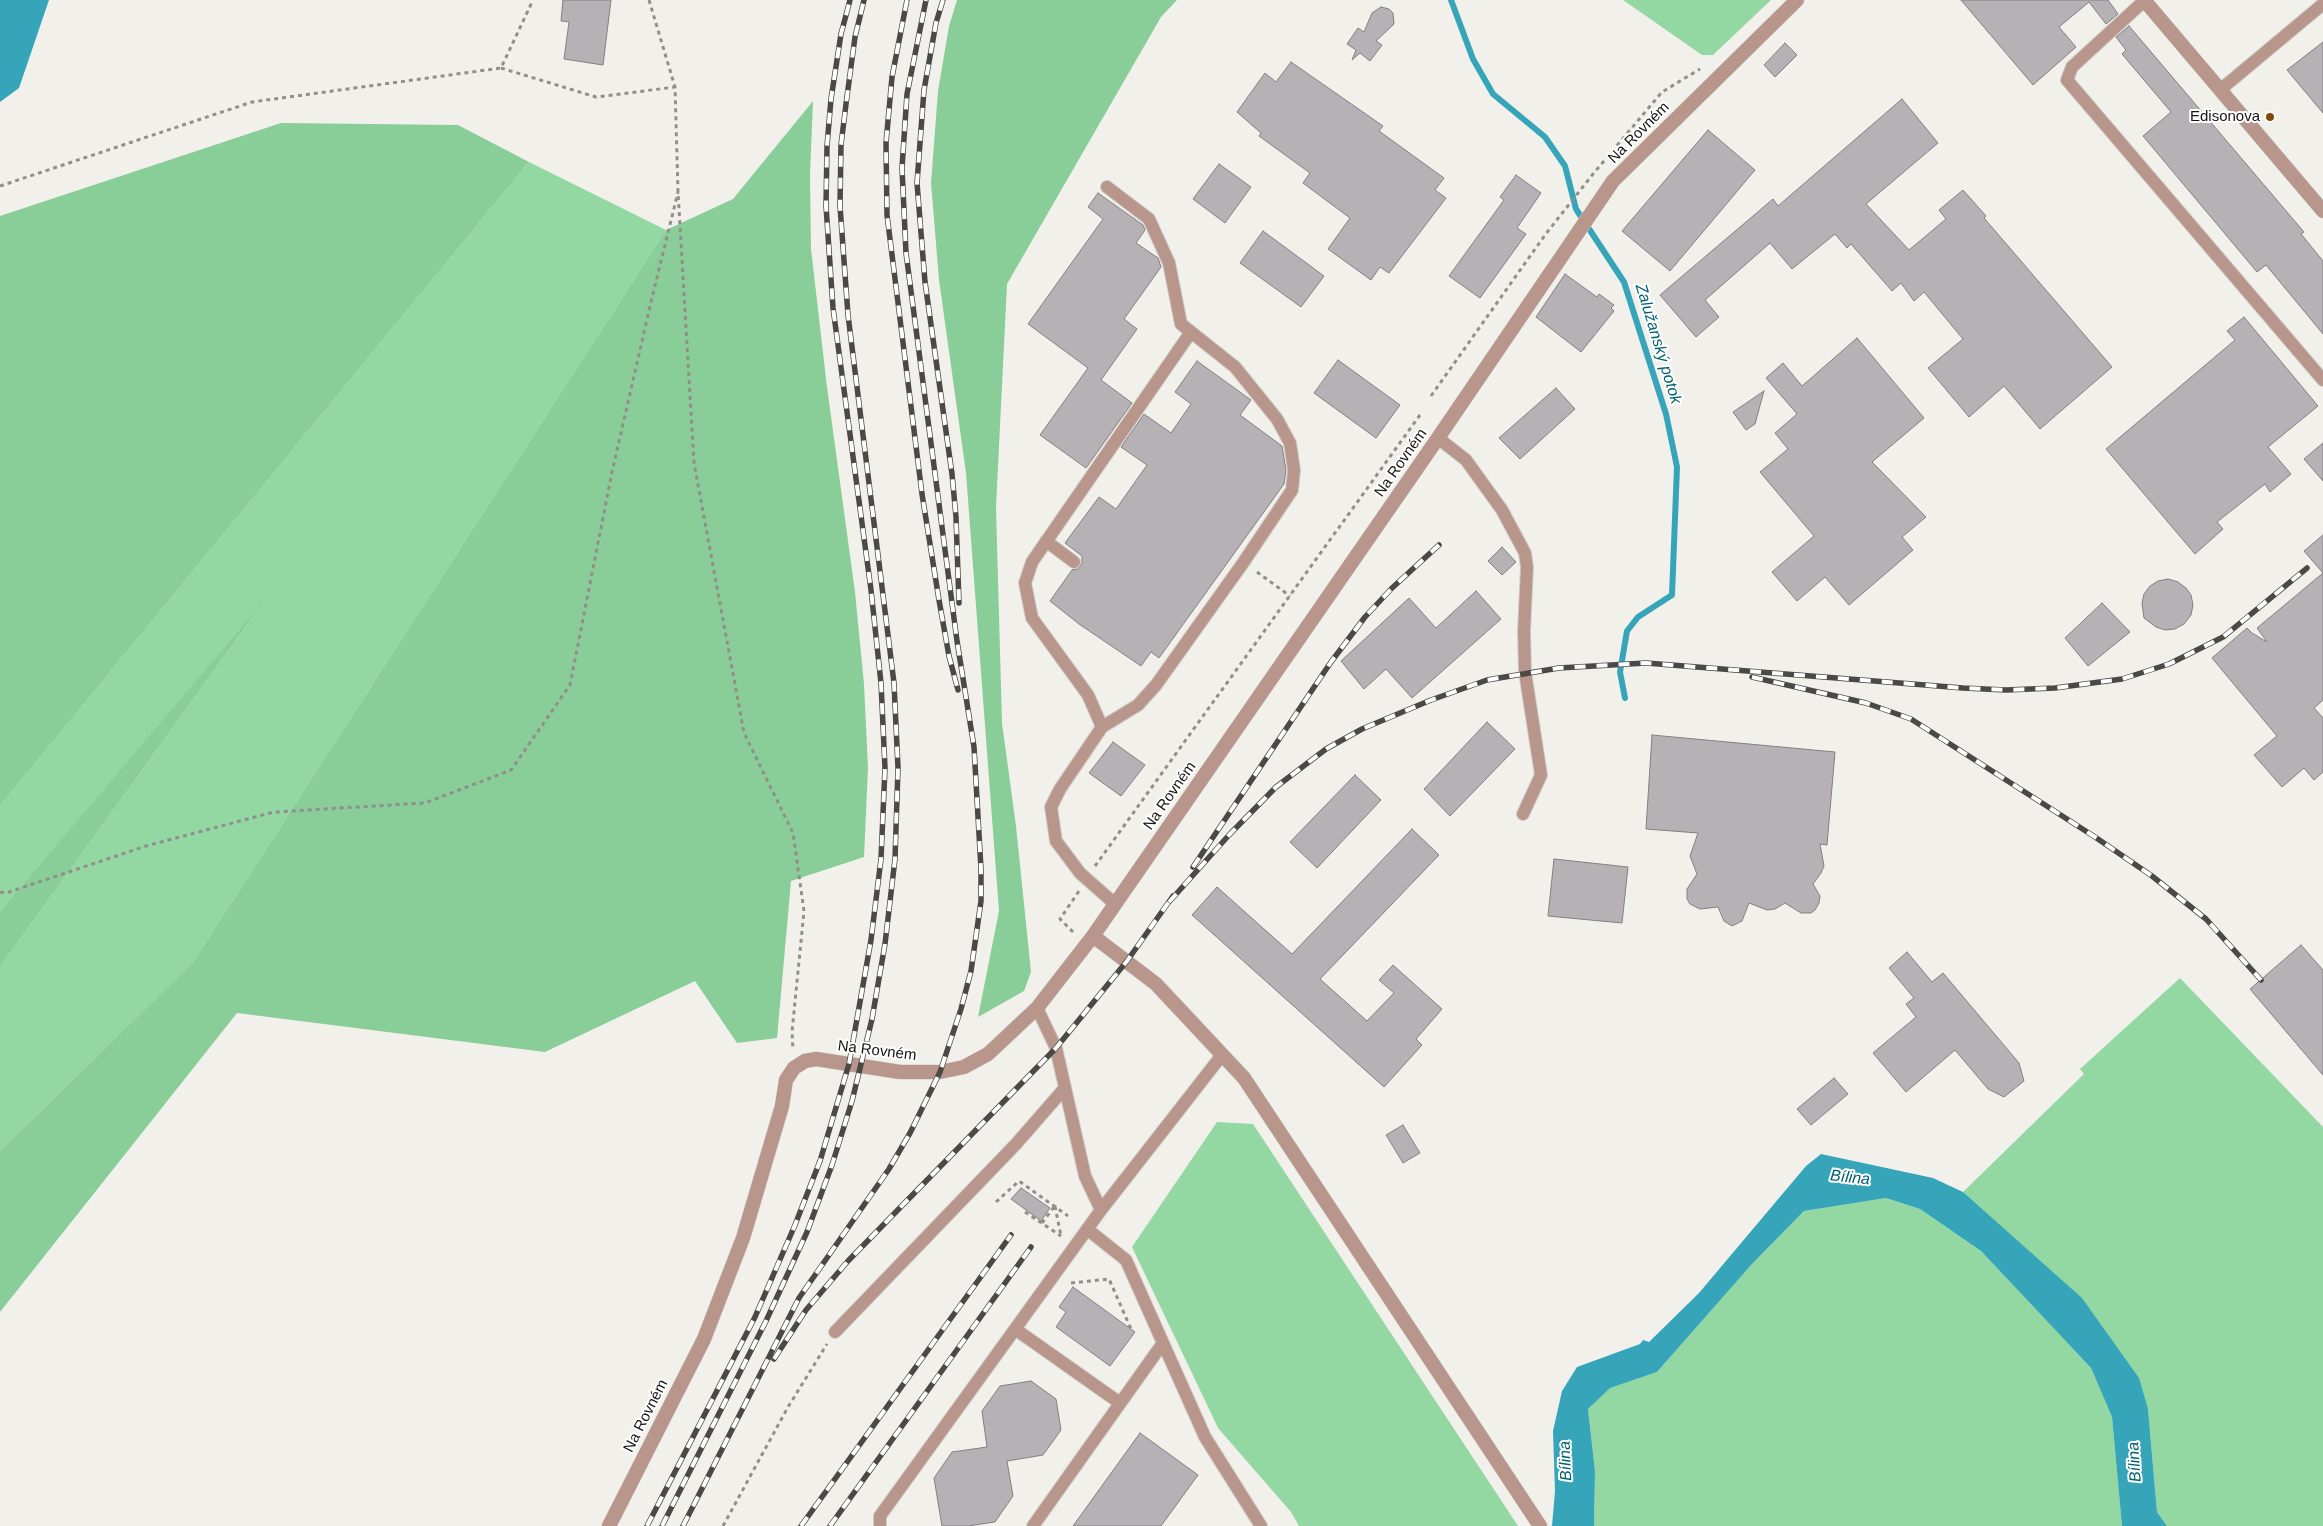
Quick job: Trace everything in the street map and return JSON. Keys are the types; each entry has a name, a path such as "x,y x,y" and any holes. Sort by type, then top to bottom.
{"street":[{"name":"Na Rovném","path":"609,1526 704,1338 743,1238 782,1106 786,1080 794,1068 805,1061 816,1059 900,1072 940,1072 964,1067 988,1054 1037,1008 1093,936 1438,438 1613,181 1797,0"},
{"path":"2144,0 2323,211"},
{"path":"1093,936 1156,984 1249,1086 1539,1524"}],"lane":[{"path":"2144,0 2072,67 2067,80 2323,380"},
{"path":"2220,90 2323,4"},
{"path":"1107,187 1149,219 1169,263 1181,324 1235,367 1277,419 1290,443 1294,470 1292,490 1243,563 1156,685 1138,705 1102,727 1060,788 1051,808 1056,841 1080,873 1115,904"},
{"path":"1102,727 1088,695 1032,618 1024,583 1032,562 1190,332"},
{"path":"1438,438 1466,460 1502,510 1526,553 1525,672 1541,775 1523,814"},
{"path":"1046,541 1074,562"},
{"path":"1037,1008 1056,1048 1085,1176 1101,1210"},
{"path":"880,1526 880,1516 1087,1229 1222,1055"},
{"path":"835,1332 1016,1144 1064,1089"},
{"path":"1087,1229 1126,1260 1205,1437 1261,1526"},
{"path":"1015,1329 1120,1403"},
{"path":"1033,1526 1163,1343"}],"path":[{"path":"501,68 533,0"},
{"path":"649,0 675,87 678,192 694,463 744,732 793,833 804,911 792,1032 794,1068"},
{"path":"1431,396 1583,186 1662,92 1708,65"},
{"path":"0,186 252,102 501,68 596,97 675,87"},
{"path":"0,892 6,893 146,846 274,812 425,803 511,770 570,685 612,472 678,192"},
{"path":"1095,867 1420,415"},
{"path":"1266,579 1290,596"},
{"path":"1073,932 1060,919 1080,890"},
{"path":"996,1202 1020,1181 1068,1216"},
{"path":"1042,1223 1055,1206"},
{"path":"1025,1212 1061,1236 1055,1206"},
{"path":"1071,1283 1109,1278 1131,1329"},
{"path":"723,1526 788,1407 835,1332"}],"green space":[{"path":"957,0 1177,0 1161,17 1007,284 996,507 1002,723 1016,826 1031,972 1024,991 978,1017 999,911 966,473 939,280 931,183 938,91 949,26"},
{"path":"1623,0 1771,0 1713,55 1702,55"},
{"path":"813,101 810,175 811,249 827,387 855,592 864,684 868,768 864,857 791,881 777,1038 737,1043 695,981 545,1052 237,1013 0,1312 0,1151 193,962 666,230 733,199"},
{"path":"281,123 458,125 529,162 0,806 0,216"},
{"path":"529,162 666,230 193,962 0,1151 0,967 260,607 0,911 0,806"},
{"path":"265,600 0,967 0,911"},
{"path":"2180,978 2323,1127 2323,1526 2167,1526 2157,1512 2148,1409 1963,1192 2084,1074 2080,1069"},
{"path":"1217,1122 1253,1124 1518,1526 1299,1526 1291,1512 1218,1428 1132,1247"},
{"path":"1886,1198 1920,1209 1981,1251 2091,1368 2112,1417 2122,1526 1594,1526 1595,1471 1588,1409 1609,1388 1657,1372 1752,1264 1804,1211"}],"water":[{"path":"0,0 49,0 19,88 0,102"},
{"name":"Bílina","path":"1821,1154 1933,1178 1963,1192 2082,1298 2139,1378 2148,1409 2157,1512 2167,1526 2122,1526 2112,1417 2091,1368 1981,1251 1920,1209 1886,1198 1804,1211 1752,1264 1657,1372 1610,1388 1588,1409 1595,1471 1594,1526 1552,1526 1555,1491 1553,1431 1562,1391 1577,1367 1640,1344 1643,1340 1649,1342 1699,1293 1806,1166"}],"building":[{"path":"563,0 611,0 603,65 564,59 569,22 561,21"},
{"path":"1961,0 2108,0 2118,14 2106,24 2089,2 2059,27 2076,47 2033,85"},
{"path":"1381,7 1389,9 1393,13 1394,24 1376,41 1382,45 1370,61 1360,53 1352,60 1356,50 1347,44 1358,28 1364,32 1372,13"},
{"path":"2129,26 2304,232 2301,234 2323,261 2323,334 2266,265 2257,272 2143,136 2171,112 2122,54 2126,50 2116,37"},
{"path":"2323,42 2323,113 2287,70"},
{"path":"1785,43 1797,55 1775,77 1764,65"},
{"path":"1291,62 1383,126 1379,131 1444,178 1435,190 1446,198 1389,273 1380,267 1371,280 1328,249 1350,218 1303,183 1310,173 1259,136 1261,133 1237,112 1265,73 1276,82"},
{"path":"1902,99 1938,143 1866,204 1909,250 1946,219 1939,210 1963,190 1986,216 1984,218 2112,367 2040,429 2004,386 1969,417 1928,368 1963,339 1924,292 1914,301 1901,283 1892,291 1851,244 1847,248 1835,234 1792,269 1770,243 1705,300 1719,317 1696,337 1660,295 1773,199 1778,206"},
{"path":"1708,130 1755,170 1670,271 1622,231"},
{"path":"1219,164 1251,187 1225,223 1193,199"},
{"path":"1516,175 1541,193 1517,228 1526,234 1480,298 1449,276 1504,200 1500,197"},
{"path":"1098,193 1143,225 1145,230 1136,243 1158,258 1161,267 1124,319 1137,329 1101,380 1132,403 1086,468 1040,435 1088,368 1028,324 1103,219 1088,207"},
{"path":"1263,231 1324,276 1301,307 1240,263"},
{"path":"1565,274 1597,297 1599,294 1614,305 1611,308 1614,311 1581,352 1536,317"},
{"path":"2244,317 2318,406 2268,447 2291,474 2270,492 2265,484 2217,522 2223,529 2195,554 2106,449 2235,340 2227,331"},
{"path":"1857,338 1924,418 1872,462 1926,517 1902,537 1913,550 1849,605 1825,577 1797,601 1772,572 1814,536 1760,472 1788,449 1775,433 1797,414 1766,378 1783,363 1802,386"},
{"path":"1338,360 1400,405 1376,438 1314,393"},
{"path":"1197,361 1251,400 1240,415 1282,446 1286,470 1284,484 1159,658 1151,652 1141,666 1079,624 1050,601 1072,570 1078,569 1082,563 1082,556 1065,543 1099,497 1116,509 1147,465 1121,447 1144,414 1171,433 1191,404 1175,392"},
{"path":"1556,388 1575,409 1520,459 1499,438"},
{"path":"1764,391 1755,424 1746,430 1733,412"},
{"path":"2323,443 2323,481 2304,459"},
{"path":"2323,535 2323,573 2304,551"},
{"path":"1502,547 1516,562 1502,575 1488,561"},
{"path":"2323,573 2323,700 2314,708 2323,718 2323,772 2314,780 2304,768 2282,787 2254,755 2277,736 2212,658 2247,628 2267,642 2257,628"},
{"path":"2168,579 2178,582 2186,588 2191,595 2193,605 2191,615 2184,624 2175,629 2165,630 2156,627 2144,618 2142,603 2144,594 2150,586 2158,581"},
{"path":"1476,591 1501,619 1412,698 1386,669 1364,689 1341,661 1409,598 1436,628"},
{"path":"2102,603 2130,632 2088,666 2065,638"},
{"path":"1487,722 1515,749 1450,816 1424,789"},
{"path":"1652,735 1835,752 1827,845 1820,844 1824,866 1813,884 1820,896 1815,910 1811,913 1801,913 1785,903 1775,909 1767,910 1749,903 1742,921 1732,926 1724,921 1718,907 1700,909 1690,904 1687,899 1687,889 1697,874 1690,856 1698,833 1646,829"},
{"path":"1113,742 1145,765 1121,796 1089,773"},
{"path":"1355,775 1381,800 1317,868 1290,842"},
{"path":"1412,829 1439,855 1320,979 1367,1021 1394,993 1379,980 1393,965 1442,1009 1416,1039 1422,1045 1384,1087 1192,915 1217,887 1292,954"},
{"path":"1554,859 1628,867 1622,923 1548,916"},
{"path":"2301,945 2323,970 2323,1075 2250,989"},
{"path":"1907,952 1932,982 1943,973 2019,1063 2024,1081 2004,1097 1988,1089 1955,1050 1906,1092 1873,1053 1916,1017 1906,1004 1914,998 1889,968"},
{"path":"1834,1078 1848,1094 1811,1125 1797,1109"},
{"path":"1403,1125 1420,1153 1403,1163 1386,1135"},
{"path":"1021,1188 1050,1208 1041,1221 1011,1199"},
{"path":"1073,1287 1135,1332 1110,1366 1056,1327 1066,1312 1059,1307"},
{"path":"1031,1381 1056,1399 1061,1430 1043,1455 1007,1461 1013,1496 995,1522 968,1526 942,1526 934,1478 952,1452 987,1447 982,1411 1000,1386"},
{"path":"1140,1433 1198,1475 1161,1526 1073,1526"}],"waterway":[{"name":"Zalužanský potok","path":"1451,0 1473,59 1493,94 1545,137 1565,166 1576,209 1624,282 1666,414 1677,467 1672,595 1638,617 1627,631 1620,672 1625,698"}],"railway":[{"path":"647,1526 755,1317 795,1225 820,1161 849,1064 871,940 881,859 885,768 881,683 871,590 833,308 826,206 827,146 831,99 841,34 850,0"},
{"path":"662,1526 766,1321 807,1232 832,1165 852,1101 872,1019 885,944 895,859 898,768 894,683 848,315 840,206 841,145 855,37 864,0"},
{"path":"907,0 892,77 886,143 887,215 922,494 949,656 958,690"},
{"path":"683,1526 799,1298 889,1169 910,1133 940,1072 961,1009 971,971 981,901 974,747 957,641 906,253 902,168 907,94 926,0"},
{"path":"943,0 936,23 924,90 917,183 925,282 952,474 956,517 959,603"},
{"path":"1193,867 1331,662 1365,617 1392,588 1439,545"},
{"path":"1169,902 1229,835 1276,787 1326,749 1362,729 1431,700 1487,680 1559,668 1646,663 2006,690 2055,688 2122,679 2169,664 2223,637 2307,568"},
{"path":"1752,677 1866,703 1911,719 2095,837 2152,876 2206,919 2261,980"},
{"path":"774,1359 806,1310 848,1261 1056,1048 1127,961 1173,896"},
{"path":"801,1526 1011,1235"},
{"path":"830,1526 1031,1247"}],"place":[{"name":"Edisonova","path":"2270,117"}]}
